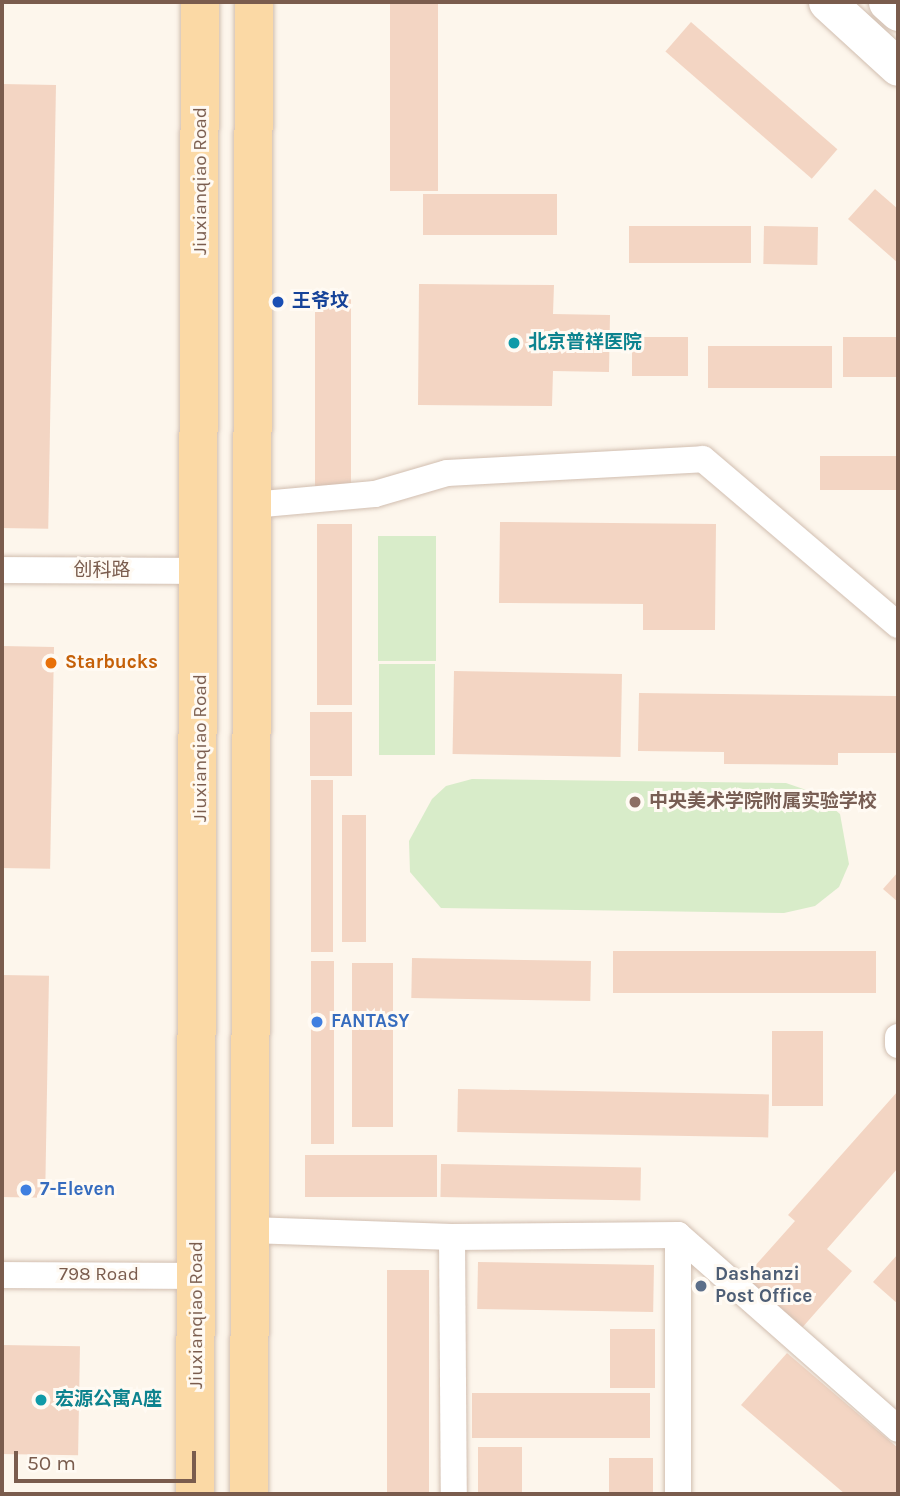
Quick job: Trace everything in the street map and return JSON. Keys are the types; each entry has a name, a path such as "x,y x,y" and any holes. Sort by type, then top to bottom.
{"main road":[{"name":"Jiuxianqiao Road","path":"195,1494 203,571 200,2"},
{"path":"249,1494 254,2"},
{"path":"827,2 898,67"},
{"path":"887,2 898,12"}],"street":[{"path":"252,505 375,494 447,473 703,459 898,625"},
{"name":"创科路","path":"2,570 203,571"},
{"path":"898,1037 898,1045"},
{"path":"250,1230 452,1237 677,1235 898,1429"},
{"path":"677,1235 678,1494"},
{"path":"452,1237 454,1494"},
{"name":"798 Road","path":"2,1275 197,1276"}],"green space":[{"path":"378,536 436,536 436,661 378,661"},
{"path":"379,664 435,664 435,755 379,755"},
{"path":"472,779 786,783 815,793 840,814 849,864 839,887 815,906 784,913 441,908 410,872 409,841 432,799 446,786"}],"building":[{"path":"390,2 438,2 438,191 390,191"},
{"path":"691,22 837,149 812,179 665,51"},
{"path":"2,84 56,85 48,529 2,528"},
{"path":"875,189 898,209 898,263 848,219"},
{"path":"423,194 557,194 557,235 423,235"},
{"path":"629,226 751,226 751,263 629,263"},
{"path":"764,226 818,227 817,265 763,264"},
{"name":"北京普祥医院","path":"419,284 554,285 553,314 610,315 609,372 553,371 552,406 418,405"},
{"path":"315,295 351,295 351,487 315,487"},
{"path":"632,337 688,337 688,376 632,376"},
{"path":"843,337 898,337 898,377 843,377"},
{"path":"708,346 832,346 832,388 708,388"},
{"path":"820,456 898,456 898,490 820,490"},
{"path":"500,522 716,524 715,630 643,630 643,604 499,603"},
{"path":"317,524 352,524 352,705 317,705"},
{"path":"2,646 54,647 50,869 2,868"},
{"path":"454,671 622,674 621,757 453,754"},
{"path":"639,693 897,696 897,753 838,753 838,765 724,764 724,752 638,751"},
{"path":"310,712 352,712 352,776 310,776"},
{"path":"311,780 333,780 333,952 311,952"},
{"path":"342,815 366,815 366,942 342,942"},
{"path":"898,872 898,902 883,889"},
{"path":"613,951 876,951 876,993 613,993"},
{"path":"412,958 591,961 590,1001 411,998"},
{"path":"311,961 334,961 334,1144 311,1144"},
{"path":"352,963 393,963 393,1127 352,1127"},
{"path":"2,975 49,976 45,1198 2,1197"},
{"path":"772,1031 823,1031 823,1106 772,1106"},
{"path":"458,1089 769,1094 768,1137 457,1132"},
{"path":"898,1091 898,1168 827,1249 852,1271 801,1329 752,1285 753,1268 795,1221 788,1215"},
{"path":"305,1155 437,1155 437,1197 305,1197"},
{"path":"441,1164 641,1167 640,1200 440,1197"},
{"path":"898,1254 898,1304 873,1282"},
{"path":"478,1262 654,1265 653,1312 477,1309"},
{"path":"387,1270 429,1270 429,1494 387,1494"},
{"path":"610,1329 655,1329 655,1388 610,1388"},
{"name":"宏源公寓A座","path":"2,1345 80,1346 78,1455 2,1454"},
{"path":"787,1353 898,1448 897,1494 845,1494 741,1405"},
{"path":"472,1393 650,1393 650,1438 472,1438"},
{"path":"478,1447 522,1447 522,1494 478,1494"},
{"path":"609,1458 653,1458 653,1494 609,1494"}],"place":[{"name":"王爷坟","path":"278,302"},
{"name":"北京普祥医院","path":"514,343"},
{"name":"Starbucks","path":"51,663"},
{"name":"中央美术学院附属实验学校","path":"635,802"},
{"name":"FANTASY","path":"317,1022"},
{"name":"7-Eleven","path":"26,1190"},
{"name":"Dashanzi Post Office","path":"701,1286"},
{"name":"宏源公寓A座","path":"41,1400"}]}
